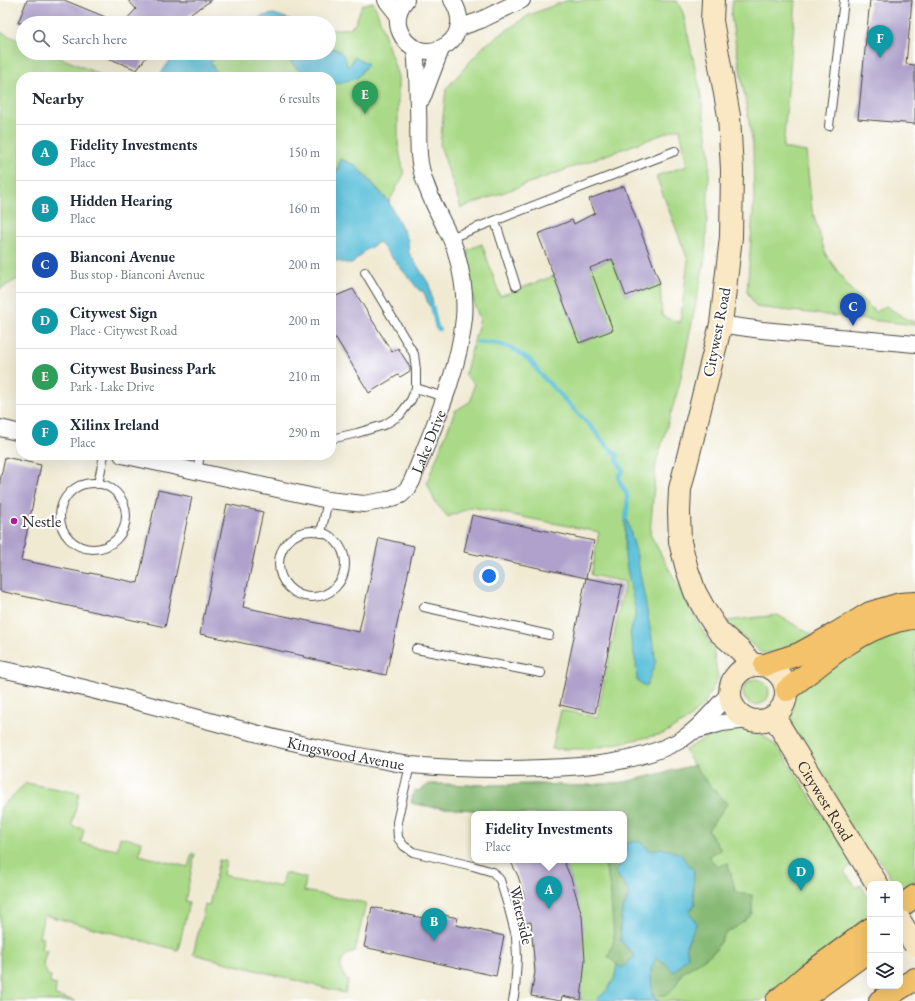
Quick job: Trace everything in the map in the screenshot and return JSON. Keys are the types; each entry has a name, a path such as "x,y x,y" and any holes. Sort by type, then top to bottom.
{"highway":[{"path":"758,665 799,654 870,613 900,604 915,603"},
{"path":"787,690 849,643 882,625 915,618"},
{"path":"903,905 915,896"},
{"path":"903,929 915,922"},
{"path":"777,1001 806,976 867,931"},
{"path":"799,1001 867,952"},
{"path":"880,1001 915,979"}],"main road":[{"name":"Citywest Road","path":"699,0 713,10 729,116 732,170 731,237 721,324 680,489 680,542 686,569 695,592 706,612 719,632 758,665"},
{"name":"Citywest Road","path":"719,632 728,663 732,686"},
{"path":"758,665 773,668 780,674 785,682 787,698 780,712 774,717 758,721 749,720 741,716 731,702 732,686 738,673 745,668 758,665"},
{"name":"Citywest Road","path":"774,717 874,879"},
{"path":"903,926 915,945"}],"street":[{"path":"386,0 398,16"},
{"path":"406,0 400,8 398,16 398,25 401,34 407,42 415,48 424,51 432,51 441,48 449,44 455,36 459,18 457,9 452,0"},
{"path":"458,28 481,20 522,0"},
{"name":"Lake Drive","path":"144,460 328,500 364,504 387,500 401,495 408,488 444,397 459,349 464,317 463,279 456,250 437,212 426,185 420,164 418,136 418,84 415,48"},
{"name":"Lake Drive","path":"418,110 441,48"},
{"path":"721,324 762,330 915,344"},
{"path":"0,428 16,432"},
{"name":"Kingswood Avenue","path":"0,669 54,681 322,749 410,765 460,768 558,768 595,765 626,760 652,753 677,742 694,731 732,686"},
{"name":"Kingswood Avenue","path":"694,731 722,723 749,720"}],"lane":[{"path":"829,126 844,0"},
{"path":"450,238 675,151"},
{"path":"495,221 516,286"},
{"path":"336,438 384,425 400,414 411,400 416,388 414,354 365,272"},
{"path":"416,388 444,397"},
{"path":"98,484 103,460"},
{"path":"197,472 199,460"},
{"path":"85,484 98,484 106,486 114,491 120,498 126,514 125,524 117,539 110,545 92,550 76,545 69,540 64,534 59,518 63,501 74,489 85,484"},
{"path":"321,533 328,500"},
{"path":"309,532 321,533 329,536 336,542 341,550 345,567 343,576 339,584 325,595 316,597 299,595 292,591 281,578 279,570 280,553 284,546 297,535 309,532"},
{"path":"424,607 549,634"},
{"path":"416,649 541,673"},
{"name":"Waterside","path":"410,765 397,822 398,838 404,846 413,852 493,872 500,880 516,936 517,959 513,1001"}],"green space":[{"path":"568,0 677,1 683,13 700,90 710,156 705,258 679,386 656,463 650,534 713,649 718,678 704,704 689,719 663,734 590,749 552,749 561,710 597,717 625,582 591,575 599,532 471,507 448,517 435,502 427,482 455,411 471,401 474,384 465,375 480,319 474,304 467,250 482,244 500,296 554,276 579,343 613,330 590,268 612,259 626,296 660,283 662,316 680,323 688,260 656,176 687,166 680,128 461,208 440,145 446,89 484,46 529,15"},
{"path":"733,0 796,0 783,148 806,152 812,210 826,255 851,290 876,312 886,306 908,320 915,322 915,325 756,307 747,292 754,199 753,146 731,16"},
{"path":"373,2 398,77 398,145 404,174 389,202 366,175 340,159 336,172 336,83 338,83 351,64 347,68 336,52 336,29 350,28 355,24 362,5"},
{"path":"0,32 16,39 16,60 66,60 94,72 16,72 16,280 0,289"},
{"path":"213,60 290,60 294,66 302,72 216,72 210,62"},
{"path":"778,615 814,636 790,650 762,653 726,621"},
{"path":"915,620 915,888 904,897 903,881 893,881 878,858 871,861 794,734 791,717 795,693 812,671"},
{"path":"756,679 765,683 769,692 765,701 756,705 747,701 743,692 747,683"},
{"path":"732,729 749,729 758,732 781,751 854,864 844,872 856,887 861,885 867,895 867,919 761,1001 581,1000 571,878 564,863 627,863 627,811 497,811 495,809 492,811 475,811 432,807 411,803 414,791 421,790 429,784 537,784 579,786 625,782 694,766 685,750 704,739"},
{"path":"695,765 703,777 727,804 708,830 721,850 708,856 717,867 728,863 736,893 752,895 752,913 745,921 724,935 715,951 683,972 675,987 666,995 652,996 651,968 657,957 674,972 697,923 689,913 695,904 693,892 694,871 651,851 627,843 627,811 497,811 495,809 492,811 475,811 432,807 411,803 414,791 421,790 429,784 537,784 579,786 625,782"},
{"path":"26,783 79,793 72,826 84,829 81,843 117,850 120,837 142,842 139,855 188,867 192,854 195,854 185,901 189,902 178,950 44,915 39,937 43,938 41,949 47,950 43,964 48,976 51,977 50,983 56,985 55,996 76,1001 0,1001 0,810 1,807"},
{"path":"219,860 226,861 223,875 281,887 284,873 306,878 304,891 366,903 355,951 346,956 341,963 344,976 348,980 345,993 193,954 205,905 209,906"},
{"path":"605,863 621,863 615,871 630,894 622,911 620,927 621,941 635,956 622,969 608,957 614,940 610,886"}],"water":[{"path":"274,14 280,16 262,16"},
{"path":"336,49 344,56 347,67 351,64 354,57 368,64 357,78 338,83 336,83 336,72 302,72 294,66 290,60 336,60"},
{"path":"170,60 213,60 210,62 216,72 162,72"},
{"path":"340,159 355,165 389,202 408,240 409,253 429,284 433,304 432,306 429,306 424,292 419,290 379,242 366,250 352,264 336,261 336,172"},
{"path":"626,518 637,556 656,661 646,687 637,681 636,664 630,634 636,613 625,559"},
{"path":"639,841 651,851 660,848 679,853 694,870 693,892 695,904 689,913 697,923 686,945 688,956 674,972 657,957 651,968 652,996 659,1001 598,1001 597,999 607,990 614,979 617,965 622,968 635,956 621,941 620,927 622,911 630,894 615,871 621,863 627,863 627,843"}],"building":[{"path":"27,0 64,0 103,16 21,16"},
{"path":"128,0 212,0 188,16 130,16 136,9"},
{"path":"870,0 912,0 906,64 915,65 915,124 858,119"},
{"path":"113,60 144,60 137,70"},
{"path":"624,186 660,283 626,296 612,259 590,268 613,330 579,343 538,234 572,220 574,224 595,213 589,199"},
{"path":"353,289 392,352 398,348 410,367 410,371 400,377 398,375 369,393 336,338 336,296"},
{"path":"5,457 41,465 21,560 138,583 158,490 192,497 165,627 0,591 0,481"},
{"path":"227,504 263,512 243,607 359,632 379,538 414,546 386,675 200,634"},
{"path":"472,515 594,541 586,578 464,552"},
{"path":"586,578 622,585 595,713 560,705"},
{"path":"512,863 564,863 571,878 582,916 585,960 581,1000 562,996 561,1001 531,996 535,972 531,922 522,924 516,901 525,898 518,876"},
{"path":"372,907 437,921 439,914 458,918 456,925 504,936 496,976 364,947"}],"waterway":[{"path":"432,306 437,328 439,329"},
{"path":"478,342 495,343 511,348 530,360 540,374 618,456 617,461 623,471 619,475 620,481 626,492 628,505 626,518"}],"place":[{"name":"Xilinx Ireland","path":"880,58"},
{"name":"Citywest Business Park","path":"365,114"},
{"name":"Bianconi Avenue","path":"853,326"},
{"name":"Nestle","path":"14,521"},
{"name":"Citywest Sign","path":"801,891"},
{"name":"Fidelity Investments","path":"549,909"},
{"name":"Hidden Hearing","path":"434,941"}]}
